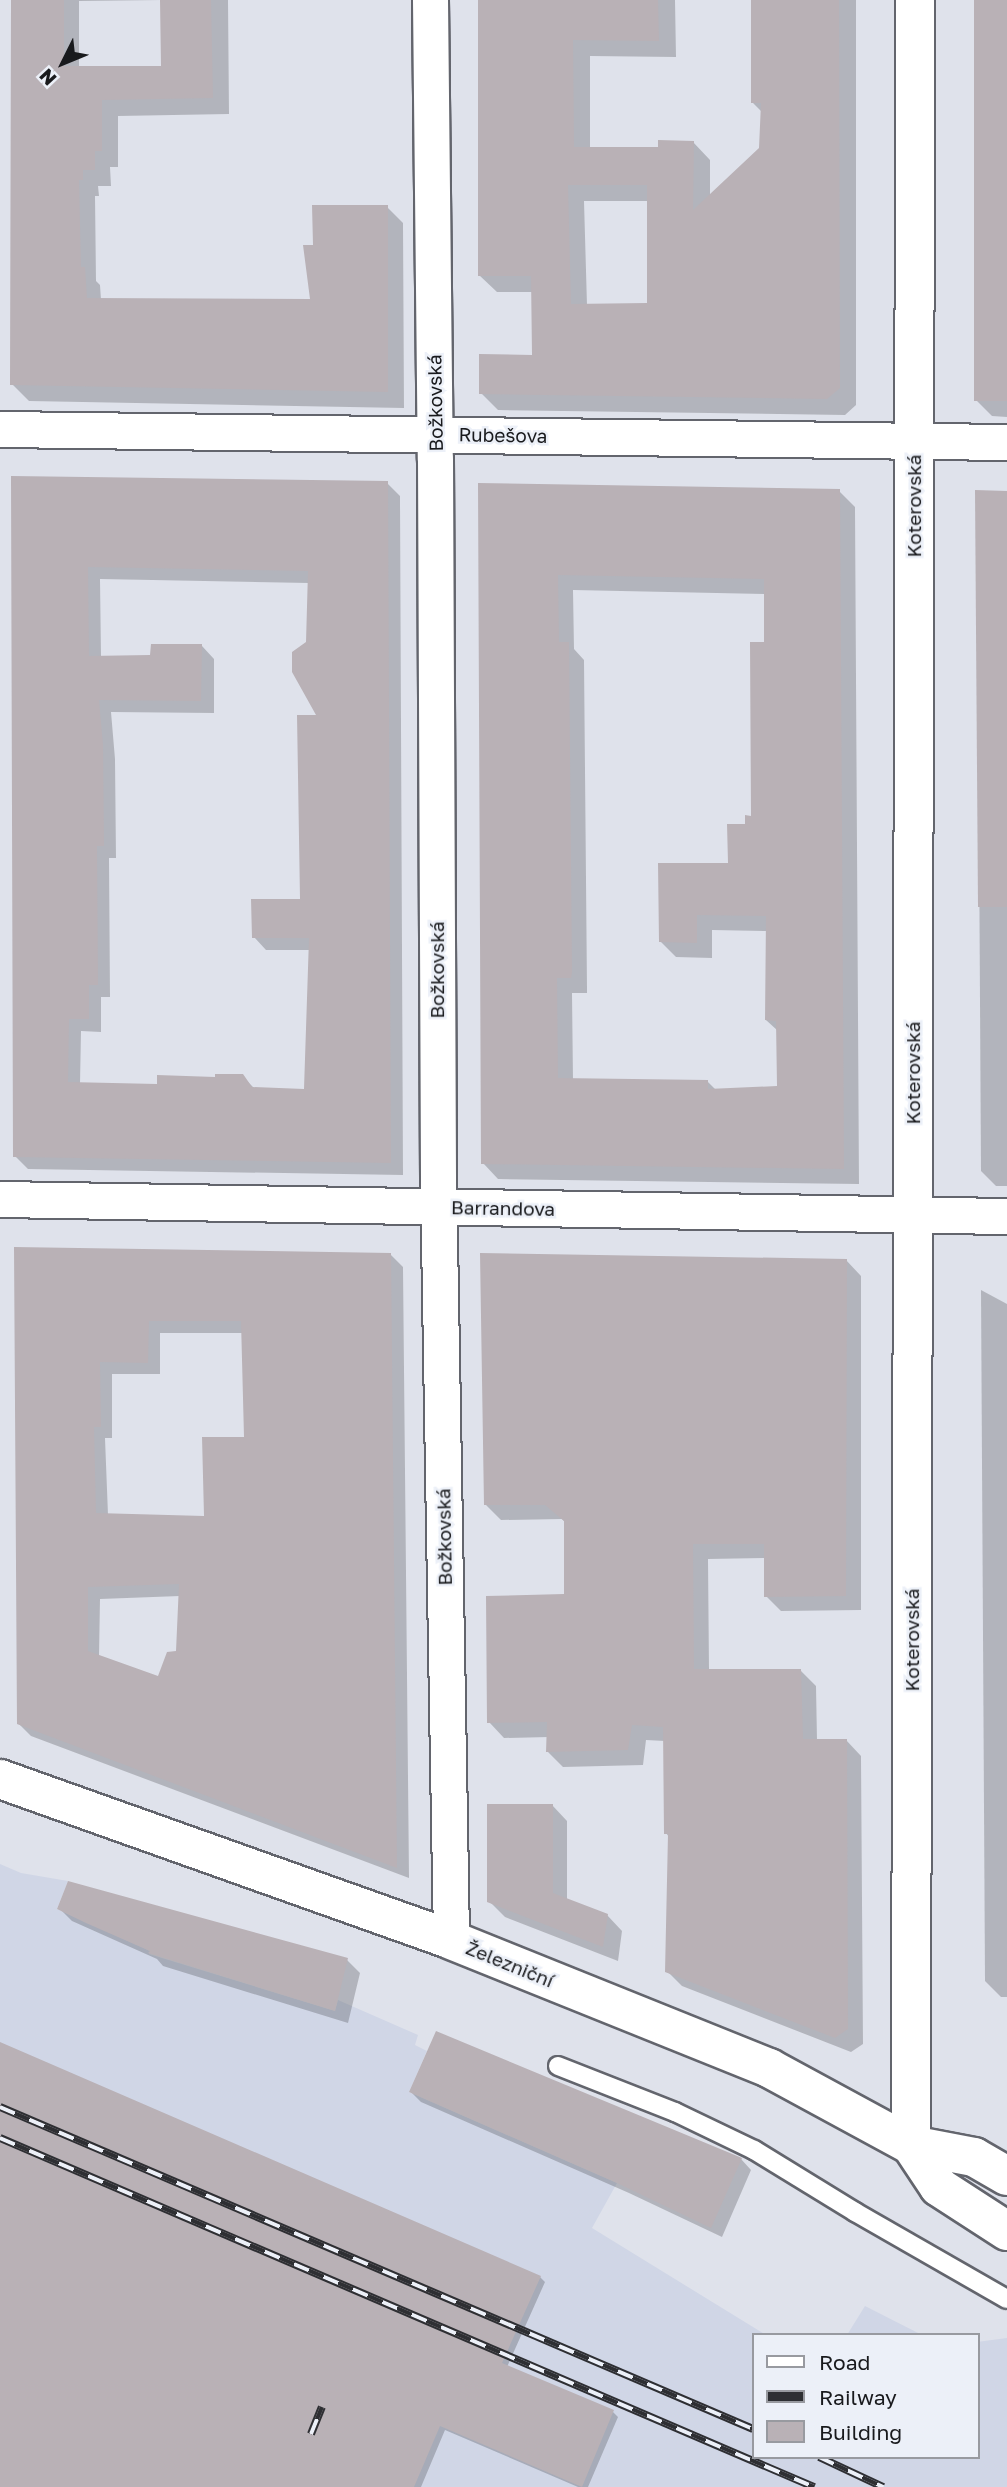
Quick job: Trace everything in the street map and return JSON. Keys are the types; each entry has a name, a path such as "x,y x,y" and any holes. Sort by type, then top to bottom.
{"street":[{"name":"Božkovská","path":"430,0 435,435 438,1207 451,1940"},
{"name":"Koterovská","path":"911,2145 915,0"},
{"name":"Rubešova","path":"0,429 1007,442"},
{"name":"Barrandova","path":"0,1199 1007,1216"},
{"name":"Železniční","path":"0,1779 451,1940 769,2068 911,2145 974,2157 1007,2176"},
{"path":"911,2145 939,2188 1007,2231"}],"lane":[{"path":"558,2066 675,2112 754,2150 855,2212 1007,2299"}],"shaded area":[{"path":"0,1864 21,1873 68,1881 57,1909 150,1951 149,1954 335,2011 338,2000 418,2035 415,2045 427,2051 409,2092 617,2183 592,2228 763,2333 752,2333 752,2459 979,2459 979,2342 1007,2338 1007,2487 0,2487"},
{"path":"865,2306 918,2333 848,2333"}],"building":[{"path":"11,0 64,0 64,66 161,66 160,0 211,0 213,98 102,100 102,151 95,151 95,170 83,170 83,180 79,180 81,267 85,267 87,298 310,299 303,245 313,245 312,205 388,205 388,392 10,385"},
{"path":"478,0 658,0 659,41 573,40 574,147 658,147 658,140 694,141 693,210 759,148 761,103 751,103 751,0 839,0 840,388 827,399 479,394 479,354 532,355 531,276 478,276","holes":["568,185 647,185 647,303 571,304"]},
{"path":"974,0 1007,0 1007,401 974,401"},
{"path":"11,476 388,481 391,1163 13,1157","holes":["88,567 308,571 306,642 292,652 292,672 316,715 297,715 300,899 251,899 252,938 309,938 304,1089 252,1087 243,1074 215,1074 215,1077 157,1075 157,1084 68,1082 69,1019 89,1019 89,985 98,985 97,846 104,846 103,745 99,700 201,701 202,644 151,644 150,655 89,656"]},
{"path":"478,483 840,489 844,1169 481,1164","holes":["558,575 764,579 764,642 750,642 751,816 745,815 745,824 727,824 728,863 658,863 659,942 697,943 697,915 766,916 765,1020 776,1021 777,1086 708,1089 708,1080 558,1078 557,978 571,978 572,972 569,642 559,642"]},
{"path":"975,490 1007,491 1007,907 978,907"},
{"path":"14,1247 391,1253 397,1868 17,1724","holes":["149,1321 241,1321 244,1437 202,1437 204,1516 96,1513 94,1427 101,1427 100,1362 148,1363","179,1584 176,1651 167,1652 158,1676 88,1651 88,1587"]},
{"path":"480,1253 847,1259 846,1596 764,1597 764,1544 693,1544 694,1669 801,1669 803,1739 847,1739 848,2029 835,2038 665,1972 668,1834 664,1834 663,1727 632,1725 628,1750 546,1752 547,1722 487,1723 486,1596 564,1594 564,1521 545,1505 484,1505"},
{"path":"487,1804 553,1804 553,1893 608,1914 603,1947 487,1902"},
{"path":"68,1881 348,1958 335,2011 148,1953 150,1951 57,1909"},
{"path":"436,2031 742,2158 711,2228 617,2183 409,2092"},
{"path":"0,2042 541,2276 502,2363 614,2410 582,2487 440,2426 414,2487 0,2487"}],"railway":[{"path":"0,2107 752,2429"},
{"path":"0,2138 814,2487"},
{"path":"311,2434 322,2407"},
{"path":"823,2459 883,2487"}]}
